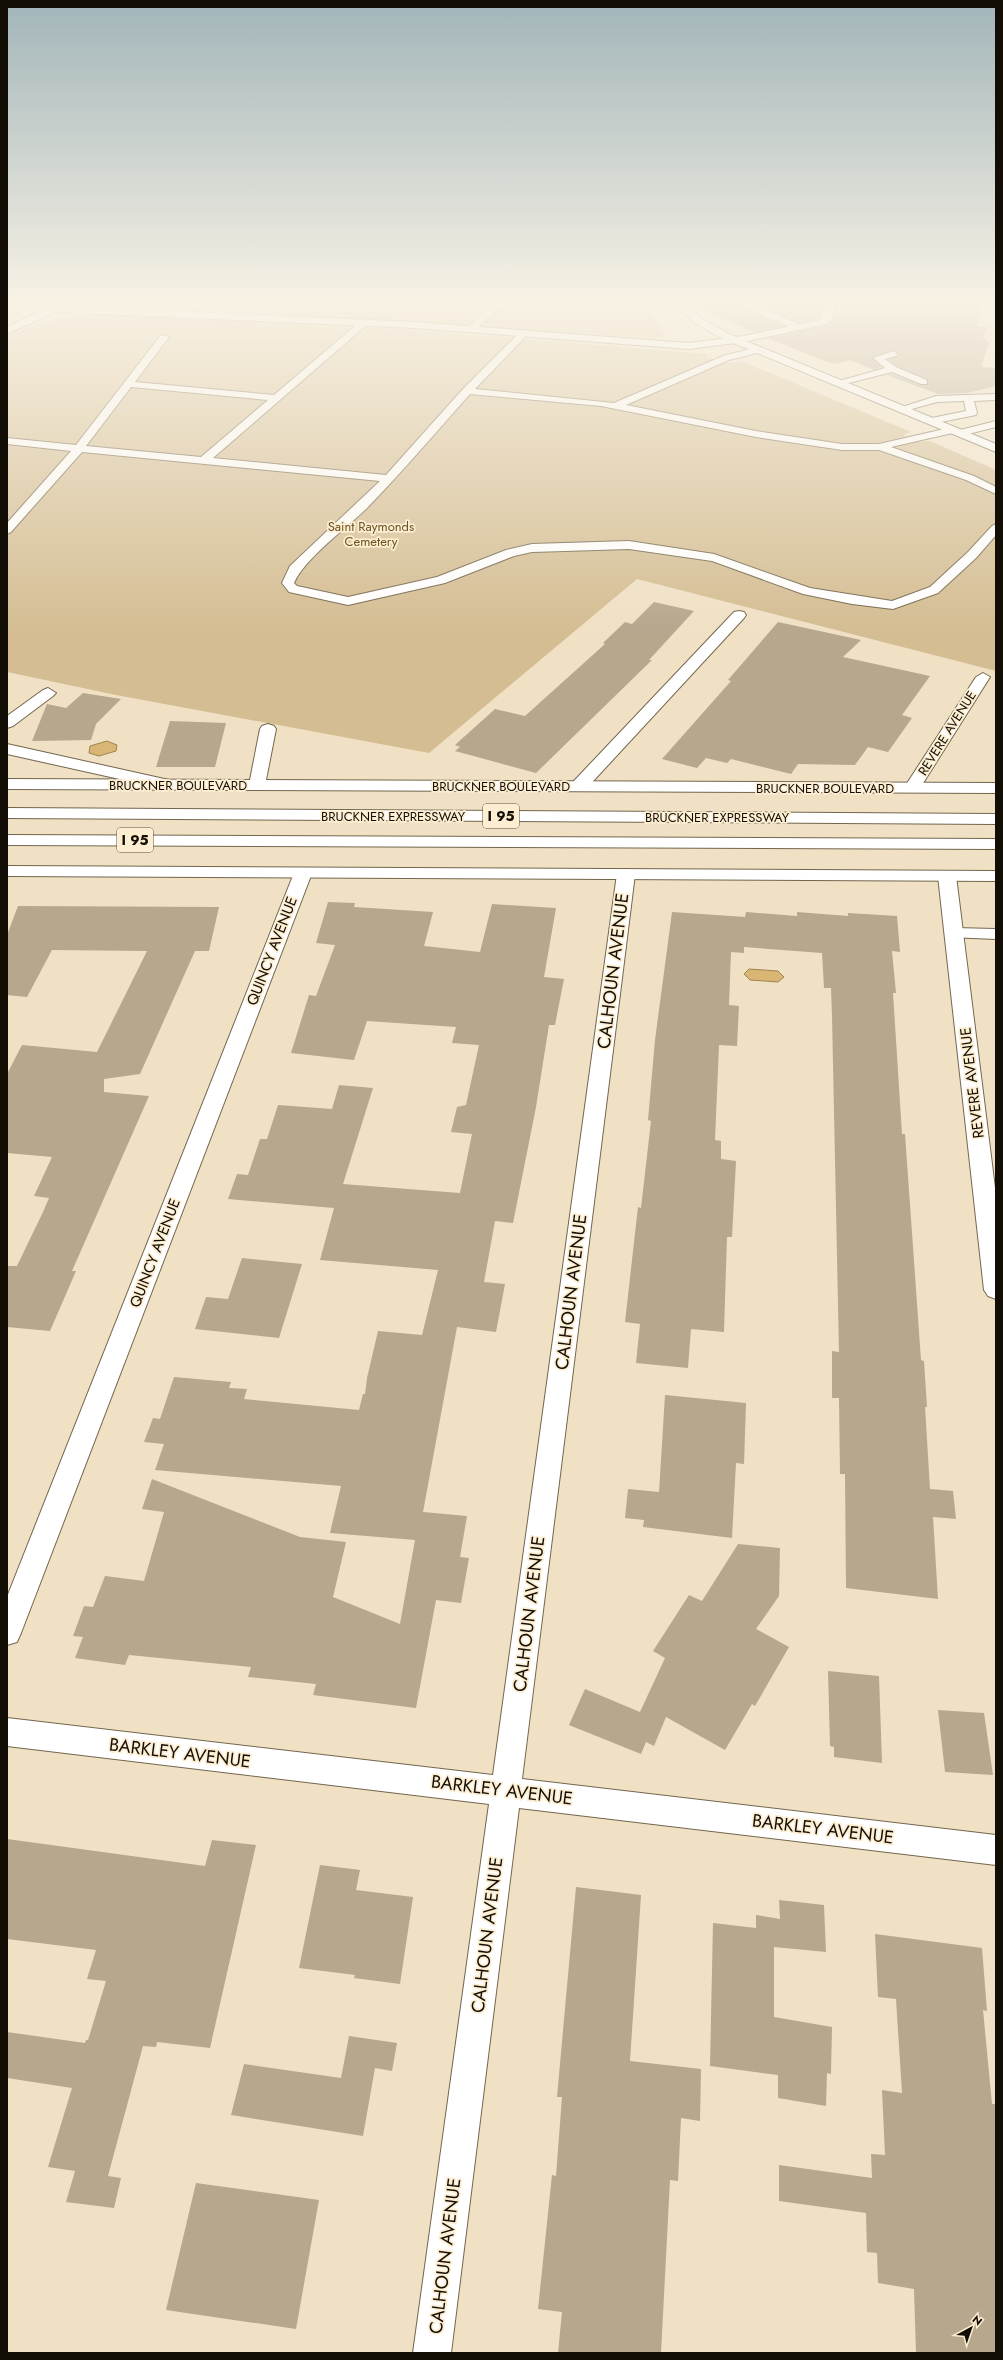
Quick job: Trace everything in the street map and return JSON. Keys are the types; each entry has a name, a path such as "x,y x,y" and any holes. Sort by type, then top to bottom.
{"main road":[{"path":"904,410 996,448"},
{"path":"957,432 996,424"},
{"path":"578,787 739,615"},
{"name":"REVERE AVENUE","path":"912,788 983,677"},
{"path":"7,723 48,693"},
{"path":"257,785 268,730"},
{"path":"7,749 169,785"},
{"name":"BRUCKNER BOULEVARD","path":"7,784 996,788"},
{"name":"BRUCKNER EXPRESSWAY","path":"7,813 996,819"},
{"name":"BRUCKNER EXPRESSWAY","path":"7,840 996,844"},
{"path":"7,871 996,876"},
{"name":"QUINCY AVENUE","path":"7,1633 303,873"},
{"name":"CALHOUN AVENUE","path":"432,2353 626,874"},
{"name":"REVERE AVENUE","path":"947,876 996,1290"},
{"name":"BARKLEY AVENUE","path":"7,1732 506,1790 996,1850"}],"lane":[{"path":"7,530 79,448 109,410"},
{"path":"204,460 263,410"},
{"path":"450,410 389,478 345,523 294,569 289,577 288,583 293,589 348,601 390,593 441,580 510,554 532,548 629,545 714,558 807,591 852,600 893,605 934,590 972,555 996,528"},
{"path":"643,410 810,443 879,447 957,432"},
{"path":"931,421 972,413 971,410"},
{"path":"7,441 389,478"},
{"path":"879,447 970,478 996,491"},
{"path":"954,932 996,934"}],"green space":[{"name":"Saint Raymonds Cemetery","path":"7,410 859,410 911,432 903,435 918,442 930,441 996,470 996,671 637,579 429,753 116,695 7,672"}],"shaded area":[{"path":"107,741 117,745 116,751 99,756 89,753 90,746"},
{"path":"749,969 778,971 784,977 778,982 750,980 744,974"}],"building":[{"path":"654,602 694,611 649,660 652,660 536,773 455,751 460,747 455,745 495,709 525,716 605,644 603,643 625,622 632,624"},
{"path":"778,622 861,640 843,657 930,676 902,715 912,718 888,752 868,747 855,765 798,764 791,774 731,759 727,763 706,758 697,768 662,759 731,681 728,680"},
{"path":"83,693 121,699 96,724 91,740 32,741 47,704 66,708"},
{"path":"170,721 226,723 215,767 156,767"},
{"path":"328,902 355,903 354,907 433,912 424,946 480,952 492,904 556,908 544,977 564,979 555,1025 549,1025 536,1107 513,1223 495,1221 484,1282 505,1284 496,1332 457,1327 423,1512 467,1516 460,1557 469,1558 461,1603 436,1600 416,1708 313,1695 316,1684 248,1677 251,1667 129,1655 125,1665 75,1658 83,1637 73,1636 84,1606 93,1607 105,1576 144,1581 164,1512 142,1509 152,1479 300,1537 346,1542 333,1597 400,1624 415,1540 330,1533 341,1486 155,1470 164,1444 144,1442 153,1418 160,1419 174,1377 231,1382 229,1388 247,1389 244,1399 359,1410 363,1394 365,1394 367,1378 378,1331 422,1335 438,1270 320,1260 334,1208 228,1199 237,1174 248,1175 260,1139 267,1139 278,1105 332,1109 339,1085 373,1088 343,1184 460,1193 472,1134 451,1132 457,1107 466,1105 479,1045 452,1043 456,1027 367,1021 354,1060 291,1053 309,995 316,996 335,945 316,943"},
{"path":"18,906 219,907 209,951 195,951 140,1074 104,1079 104,1092 149,1096 72,1271 76,1271 50,1331 7,1327 7,1266 17,1266 49,1198 34,1196 52,1157 7,1153 7,1074 22,1045 97,1052 147,951 52,950 27,997 7,995 7,935"},
{"path":"672,912 745,917 746,912 797,916 797,912 848,916 848,913 897,916 900,952 892,951 896,993 893,993 902,1134 905,1134 921,1360 924,1361 930,1489 953,1491 956,1519 933,1517 938,1599 846,1588 845,1474 840,1474 839,1398 832,1398 832,1351 839,1352 831,988 824,988 822,953 744,947 744,953 731,952 729,1005 739,1006 737,1046 719,1045 715,1140 721,1141 721,1159 736,1161 732,1237 727,1237 724,1332 691,1329 688,1368 636,1363 640,1324 625,1322 638,1207 641,1208 651,1121 648,1120 655,1040"},
{"path":"242,1258 302,1264 279,1338 195,1329 206,1297 228,1299"},
{"path":"665,1395 746,1403 744,1464 736,1463 732,1538 643,1527 644,1520 625,1518 628,1489 659,1492"},
{"path":"738,1544 780,1548 779,1596 756,1629 789,1647 755,1706 752,1704 725,1750 666,1717 654,1746 646,1742 641,1754 569,1725 585,1689 640,1712 665,1658 653,1651 689,1595 702,1601"},
{"path":"828,1671 879,1676 882,1763 834,1757 834,1747 830,1746"},
{"path":"938,1710 984,1713 993,1775 945,1772"},
{"path":"7,1839 205,1866 212,1840 256,1845 210,2048 157,2042 156,2047 143,2046 108,2176 121,2178 114,2208 66,2202 75,2171 48,2167 72,2088 7,2078 7,2032 85,2043 86,2040 88,2040 106,1981 87,1979 96,1950 7,1939"},
{"path":"320,1865 360,1870 356,1890 413,1897 400,1984 354,1978 355,1975 299,1968"},
{"path":"576,1887 641,1895 630,2061 701,2069 700,2121 681,2118 678,2181 670,2180 661,2353 558,2353 562,2312 538,2309 552,2175 556,2176 562,2097 557,2097"},
{"path":"779,1900 824,1905 826,1952 774,1947 774,2017 832,2027 831,2074 827,2073 826,2106 778,2098 778,2075 710,2066 713,1923 756,1928 756,1915 780,1919"},
{"path":"875,1934 982,1948 987,2011 983,2010 992,2104 995,2104 996,2116 996,2353 916,2353 914,2289 878,2283 877,2253 867,2252 866,2213 779,2201 779,2165 872,2178 871,2154 885,2155 882,2090 902,2093 896,1999 878,1997"},
{"path":"349,2036 397,2043 392,2071 375,2068 363,2136 231,2115 244,2064 341,2078"},
{"path":"196,2183 319,2200 296,2329 166,2310"}]}
